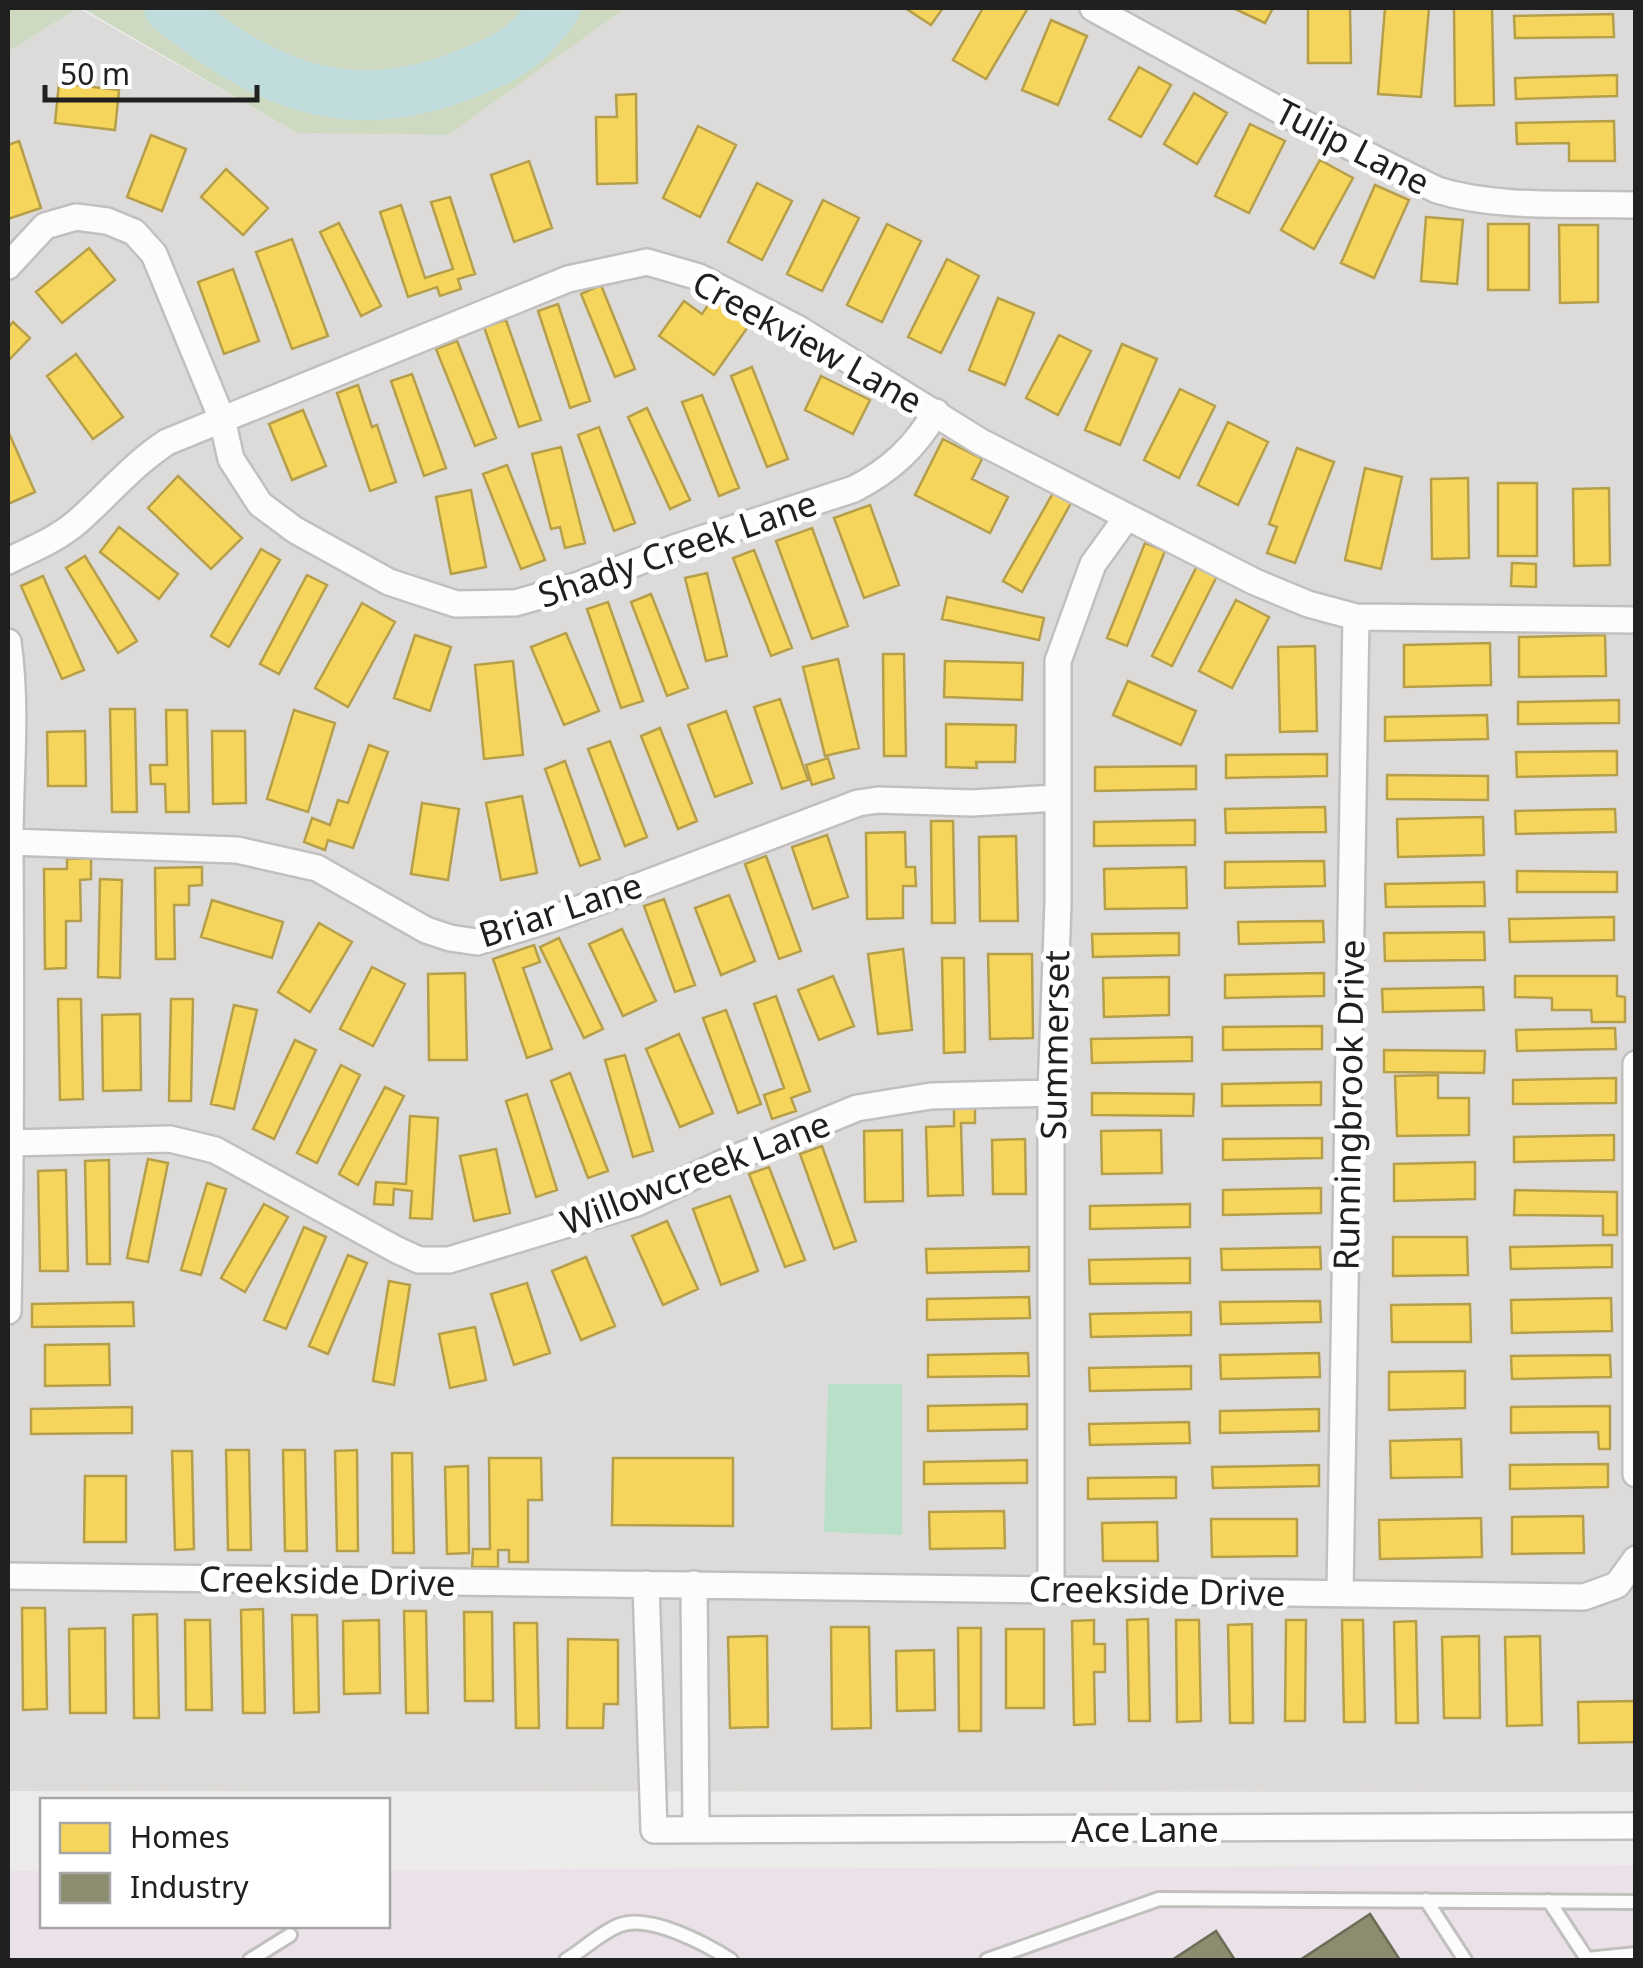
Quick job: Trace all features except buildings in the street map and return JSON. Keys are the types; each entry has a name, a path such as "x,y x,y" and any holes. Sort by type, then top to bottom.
{"street":[{"name":"Tulip Lane","path":"1092,8 1303,123 1437,190 1456,196 1522,202 1636,205"},
{"name":"Shady Creek Lane","path":"8,266 46,226 76,217 107,221 134,232 154,254 222,419 231,460 260,504 295,530 389,582 456,604 515,602 576,586 674,548 854,489 902,457 920,439 936,412"},
{"name":"Creekview Lane","path":"8,561 65,531 167,442 568,279 647,262 699,277 798,328 981,442 1255,582 1308,604 1356,617 1636,620"},
{"name":"Summerset","path":"1050,1589 1058,661 1093,564 1126,517"},
{"name":"Runningbrook Drive","path":"1340,1593 1356,617"},
{"path":"8,642 15,692 10,842 8,1311"},
{"name":"Briar Lane","path":"10,842 237,850 277,858 317,868 426,930 477,942 560,916 858,802 1056,798"},
{"path":"1636,1064 1636,1474"},
{"name":"Willowcreek Lane","path":"11,1143 170,1139 216,1150 397,1250 419,1260 449,1260 637,1203 858,1108 931,1096 1052,1093"},
{"name":"Creekside Drive","path":"8,1576 1584,1598 1618,1585 1636,1558"},
{"name":"Ace Lane","path":"646,1584 654,1830 1636,1826"},
{"path":"694,1584 696,1830"}],"lane":[{"path":"988,1960 1159,1898 1636,1902"},
{"path":"1426,1900 1466,1960"},
{"path":"1549,1901 1587,1960 1636,1954"},
{"path":"566,1960 622,1924 654,1926 702,1942 731,1960"},
{"path":"250,1960 290,1934"}],"shaded area":[{"path":"78,8 297,133 448,135 626,8 1635,8 1635,1792 8,1791 8,52"},
{"path":"1635,1865 1635,1960 8,1960 8,1871 40,1871 40,1928 390,1928 390,1870"}],"green space":[{"path":"8,8 78,8 8,52"},
{"path":"82,8 626,8 448,135 297,133"},
{"path":"828,1384 902,1384 902,1535 824,1532"}],"waterway":[{"path":"169,8 203,34 270,74 340,94 377,95 416,90 489,65 524,44 555,8"}]}
